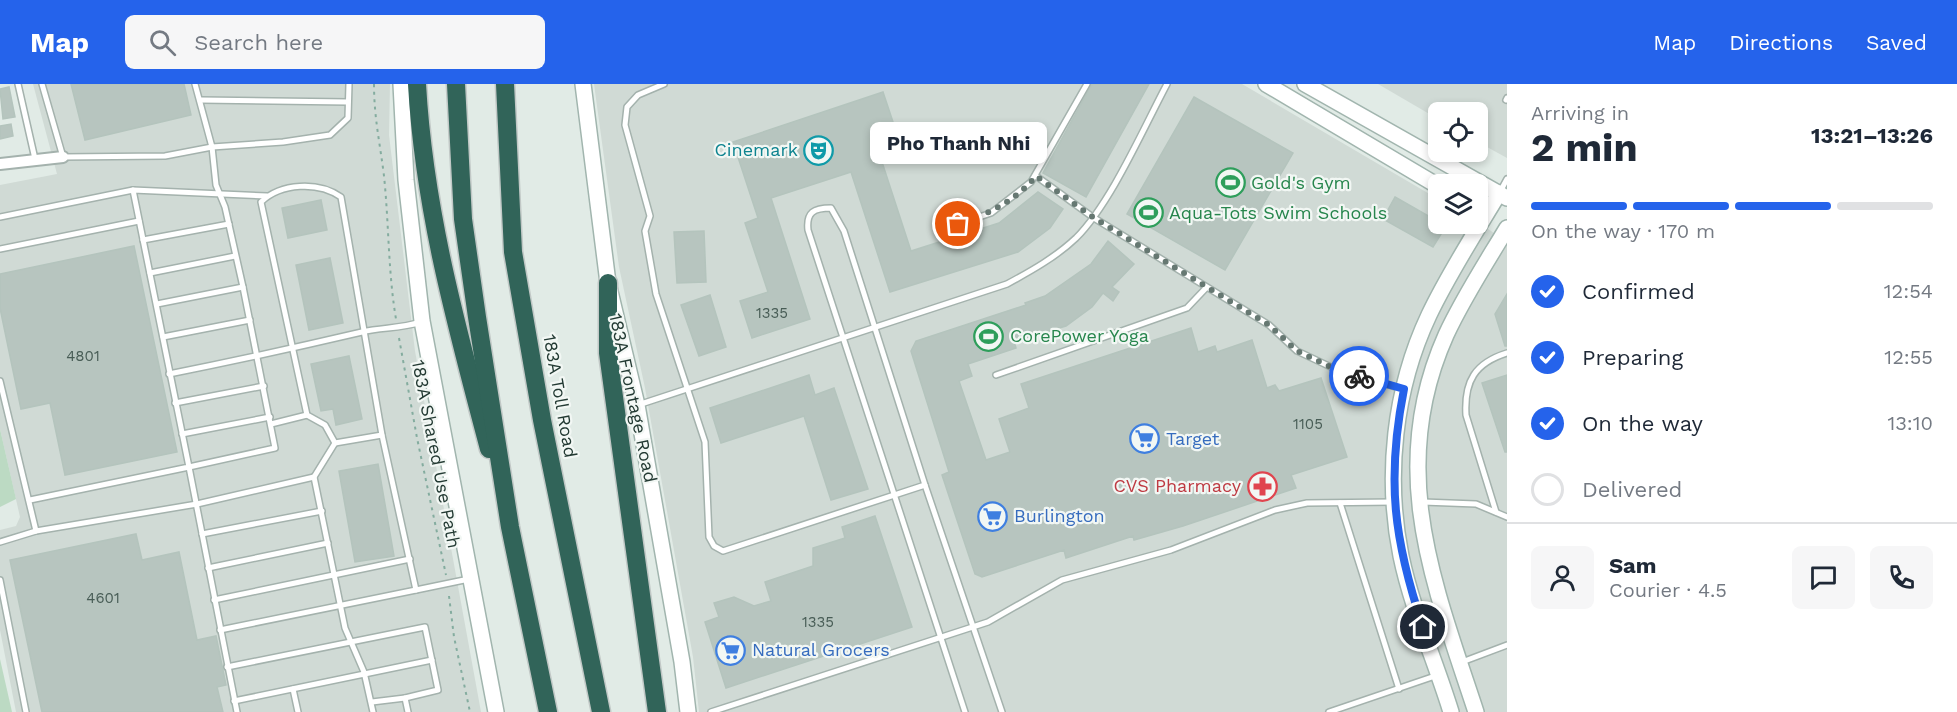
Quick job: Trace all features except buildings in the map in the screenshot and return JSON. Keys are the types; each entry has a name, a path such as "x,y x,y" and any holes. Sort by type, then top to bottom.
{"highway":[{"path":"417,84 424,165 436,244 510,527"},
{"path":"456,84 463,219 510,527 548,712"},
{"name":"183A Toll Road","path":"505,84 513,252 542,420 601,712"},
{"path":"608,283 608,353 657,712"}],"street":[{"path":"401,84 406,180 422,321 496,712"},
{"name":"183A Frontage Road","path":"583,84 608,283 637,405 682,662 688,712"},
{"path":"1266,84 1428,180"},
{"path":"1305,84 1503,195 1488,207"},
{"path":"0,164 63,157"},
{"path":"1476,712 1428,563 1418,502 1420,434 1437,358 1455,317 1507,228 1488,216"},
{"path":"1451,712 1402,558 1394,502 1395,445 1404,389 1428,317 1471,234"},
{"path":"1394,502 1418,502"}],"lane":[{"path":"18,84 35,159"},
{"path":"42,84 63,157 165,156 212,147 283,142 330,135 348,118 349,84"},
{"path":"30,500 274,448 270,417 243,287 229,224 216,185 212,147 195,84"},
{"path":"664,84 638,95 627,107 625,124 650,212 646,242 656,294 705,442 709,537 714,546 723,551 925,485"},
{"path":"944,230 991,213 1018,195 1036,176 1087,84"},
{"path":"637,405 1007,284 1051,258 1094,218 1167,84"},
{"path":"201,100 348,102"},
{"path":"1036,176 1094,218 1269,325 1297,351 1333,368 1404,389"},
{"path":"1503,195 1507,179"},
{"path":"307,415 261,202 273,191 297,187 327,187 341,196 366,331 382,435 417,590"},
{"path":"133,190 237,712"},
{"path":"0,217 133,190 267,196"},
{"path":"965,712 808,230 807,219 811,212 820,208 831,208 838,218 1002,712"},
{"path":"0,249 139,221"},
{"path":"143,240 229,224"},
{"path":"150,273 235,256"},
{"path":"157,304 243,287"},
{"path":"996,375 1187,308 1206,288"},
{"path":"163,337 250,321"},
{"path":"169,374 258,357 366,331 398,329 422,321"},
{"path":"1496,512 1466,415 1465,401 1467,389 1480,365 1507,353"},
{"path":"0,381 36,531"},
{"path":"175,403 264,386"},
{"path":"271,424 307,415 325,425 335,443"},
{"path":"182,434 270,417"},
{"path":"373,712 364,675 341,607 314,477 335,443 382,435"},
{"path":"0,542 36,531 197,504 314,477"},
{"path":"711,712 940,636 974,627 1006,614 1062,580 1171,550 1275,510 1308,503 1394,502"},
{"path":"1418,502 1476,504 1507,518"},
{"path":"1340,503 1399,689"},
{"path":"202,534 321,511"},
{"path":"208,568 328,543"},
{"path":"214,600 410,559"},
{"path":"219,630 471,579"},
{"path":"0,580 26,712"},
{"path":"227,667 425,627 438,690 405,698 372,702"},
{"path":"1461,662 1507,645"},
{"path":"234,701 432,660"},
{"path":"1329,712 1439,675"},
{"path":"293,689 298,712"},
{"path":"405,698 408,712"}],"path":[{"path":"374,84 376,138 384,175 390,284 396,319"},
{"name":"183A Shared Use Path","path":"399,338 446,575"},
{"path":"449,596 454,637 470,712"}],"shaded area":[{"path":"33,84 390,84 389,135 415,351 481,712 16,712 0,630 0,530 16,526 20,517 0,429 0,185 57,174"},
{"path":"594,84 1242,84 1428,193 1428,234 1488,234 1488,229 1507,242 1507,712 699,712 693,657 645,388 619,267"},
{"path":"1378,84 1507,84 1507,158 1488,148 1488,102 1428,102 1428,113"}],"green space":[{"path":"0,429 16,499 0,507"},
{"path":"0,659 12,712 0,712"}],"way so far":[{"path":"958,224 991,213 1018,195 1036,176 1094,218 1269,325 1297,351 1333,368 1359,376"}],"place":[{"name":"Cinemark","path":"819,150"},
{"name":"Gold's Gym","path":"1230,183"},
{"name":"Aqua-Tots Swim Schools","path":"1148,213"},
{"name":"Pho Thanh Nhi","path":"958,224"},
{"name":"CorePower Yoga","path":"989,336"},
{"name":"Target","path":"1145,439"},
{"name":"CVS Pharmacy","path":"1262,486"},
{"name":"Burlington","path":"993,516"},
{"name":"Natural Grocers","path":"731,650"}],"route":[{"path":"1359,376 1404,389 1397,422 1393,468 1396,531 1410,590 1423,627"}]}
